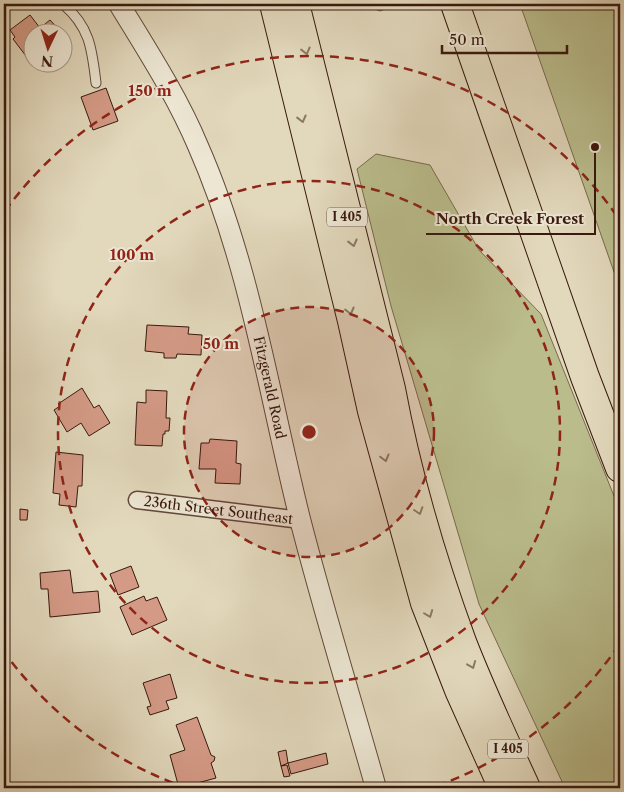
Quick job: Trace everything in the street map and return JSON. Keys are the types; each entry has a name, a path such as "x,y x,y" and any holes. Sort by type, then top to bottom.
{"highway":[{"name":"I 405","path":"274,4 352,321 372,411 425,602 459,690 503,788"},
{"name":"I 405","path":"295,4 391,389 416,501 462,642 526,788"},
{"path":"455,4 585,377 620,468"},
{"path":"470,4 599,378 620,433"},
{"path":"372,411 399,430"}],"street":[{"name":"Fitzgerald Road","path":"119,4 177,99 199,147 222,209 254,316 301,520 376,788"},
{"name":"236th Street Southeast","path":"136,500 301,520"}],"lane":[{"path":"62,4 87,33 92,49 96,82"}],"green space":[{"path":"361,4 397,4 380,11"},
{"path":"520,4 620,4 620,289"},
{"path":"376,154 430,165 479,250 541,314 620,511 620,788 565,788 479,604 391,306 357,169"}],"building":[{"path":"30,15 35,22 22,22 22,51 13,39 15,37 10,30"},
{"path":"106,88 118,121 93,130 81,97"},
{"path":"147,325 189,327 188,334 202,335 201,355 177,354 176,358 164,358 164,353 145,351"},
{"path":"82,388 94,408 99,405 110,423 89,436 81,423 67,432 54,410 60,406 58,404"},
{"path":"146,390 167,391 166,418 170,418 169,431 165,431 165,434 163,434 162,446 135,445 137,402 146,403"},
{"path":"210,439 237,441 236,463 241,464 240,484 215,483 216,469 199,469 201,443 209,443"},
{"path":"56,452 83,455 82,486 78,486 76,507 59,505 60,494 53,493"},
{"path":"20,509 28,510 27,520 20,520"},
{"path":"131,566 139,587 118,595 110,574"},
{"path":"70,570 73,593 98,591 100,612 50,617 48,589 41,589 40,573"},
{"path":"144,596 146,601 157,597 167,620 132,635 120,607"},
{"path":"170,674 177,698 166,701 169,709 150,715 147,707 151,706 143,683"},
{"path":"197,717 211,755 215,757 211,763 216,778 179,788 170,755 185,750 176,725"},
{"path":"286,750 288,763 281,766 278,752"},
{"path":"326,753 328,764 291,774 288,763"},
{"path":"287,765 290,776 284,777 281,766"}],"place":[{"name":"North Creek Forest","path":"595,147"}]}
